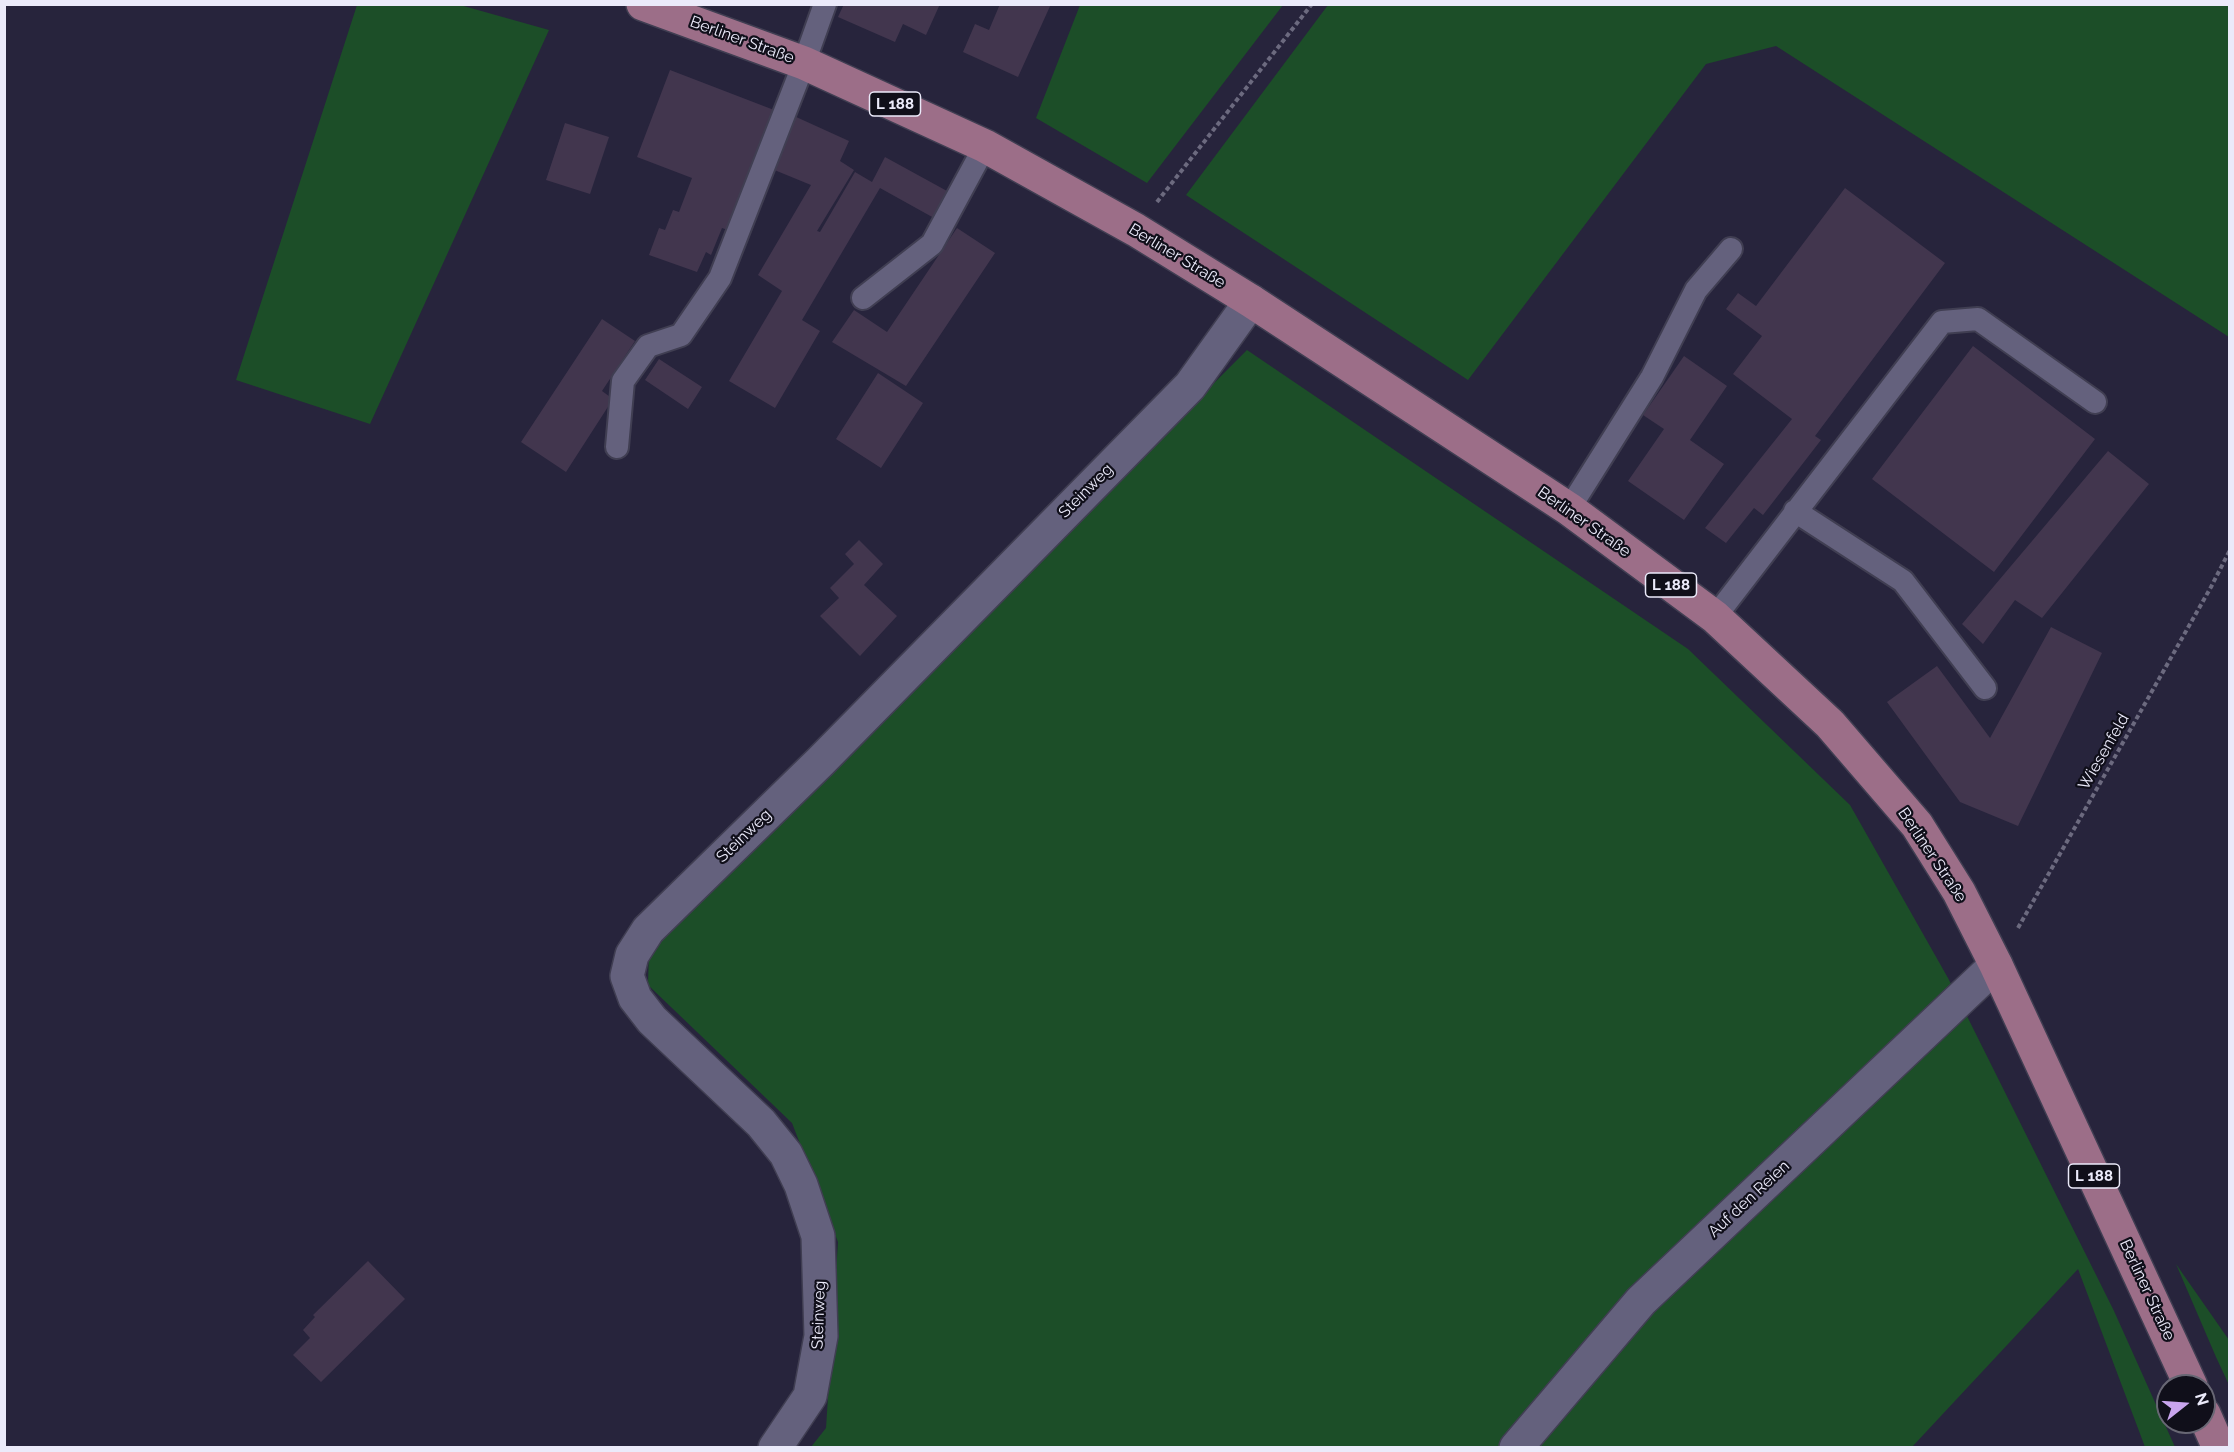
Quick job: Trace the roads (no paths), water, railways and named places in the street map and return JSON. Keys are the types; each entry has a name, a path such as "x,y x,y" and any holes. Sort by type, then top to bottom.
{"main road":[{"name":"Berliner Straße","path":"643,4 804,63 986,146 1136,230 1251,301 1569,509 1715,617 1830,724 1917,825 1959,892 1996,965 2185,1374"},
{"path":"2213,1434 2219,1448"}],"street":[{"name":"Steinweg","path":"775,1448 810,1396 821,1336 818,1236 801,1185 786,1154 761,1123 652,1020 635,998 627,976 632,955 648,930 820,762 1190,386 1251,301"},
{"name":"Auf den Reien","path":"1516,1448 1641,1301 1996,965"}],"lane":[{"path":"617,447 623,381 648,346 681,335 720,278 825,4"},
{"path":"863,298 932,244 986,146"},
{"path":"1569,509 1652,377 1696,290 1731,249"},
{"path":"1715,617 1942,322 1978,319 2096,402"},
{"path":"1796,511 1904,581 1985,688"}]}
